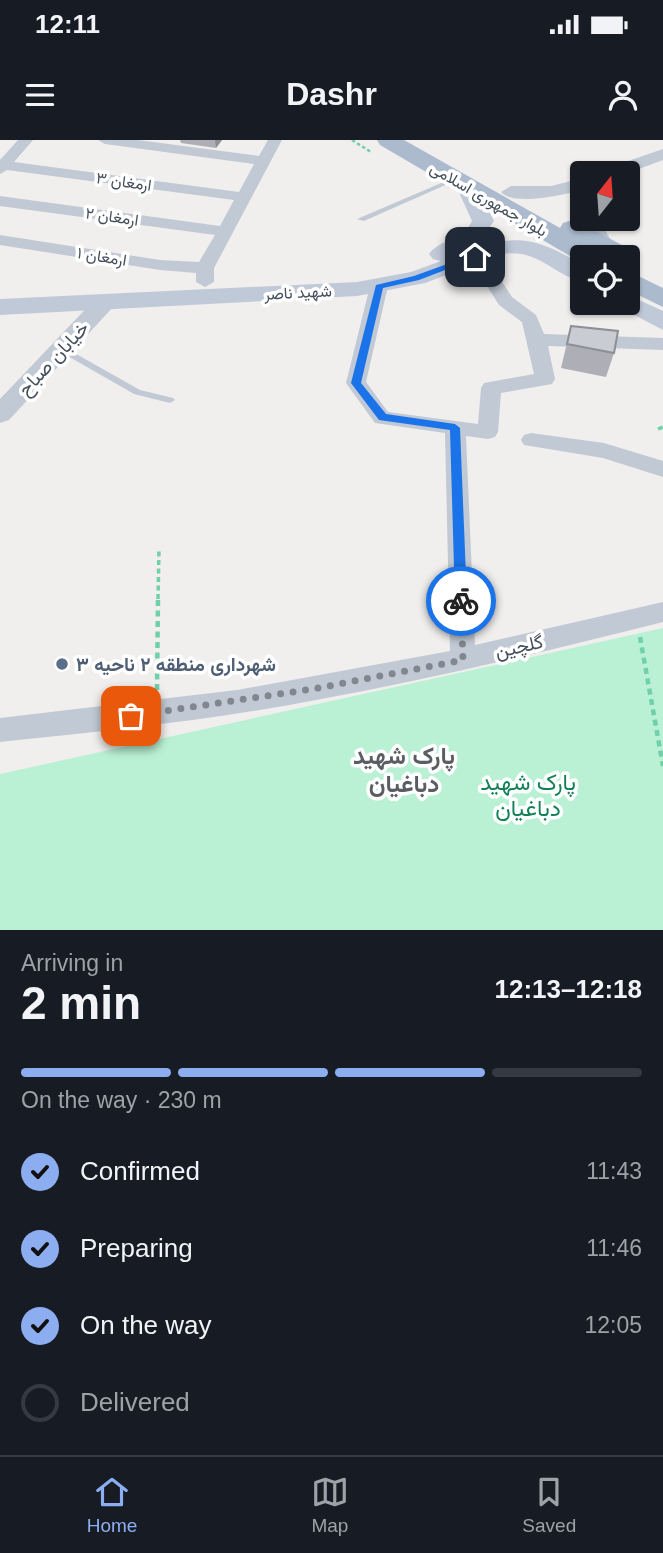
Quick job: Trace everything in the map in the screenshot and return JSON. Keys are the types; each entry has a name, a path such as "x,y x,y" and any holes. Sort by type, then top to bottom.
{"main road":[{"name":"بلوار جمهوری اسلامی","path":"388,140 461,183 591,245"},
{"name":"بلوار جمهوری اسلامی","path":"422,140 596,245"},
{"name":"شهید ناصر","path":"0,307 107,294 205,275 379,272 418,262 472,239 481,229 483,220 461,183"},
{"name":"شهید ناصر","path":"0,291 107,294 379,286 416,278 498,248 513,246 539,249 570,267"},
{"name":"بلوار جمهوری اسلامی","path":"640,268 663,279"},
{"path":"640,286 663,300"},
{"path":"640,293 663,300"},
{"path":"640,309 663,322"}],"street":[{"path":"2,167 26,140"},
{"path":"105,140 263,161"},
{"path":"205,275 243,197 275,140"},
{"path":"640,163 663,154"},
{"name":"ارمغان ۳","path":"2,167 243,197"},
{"path":"640,180 663,171"},
{"path":"511,192 537,193 570,188"},
{"name":"ارمغان ۲","path":"0,201 225,232"},
{"name":"ارمغان ۱","path":"0,240 160,265 205,275"},
{"path":"379,286 356,383 382,418 488,432 491,388 545,379 530,319 505,302 491,278"},
{"name":"خیابان صباح","path":"0,414 62,349 107,294"},
{"path":"537,340 663,344"},
{"path":"455,428 463,660"},
{"path":"531,440 604,451 663,468"},
{"name":"گلچین","path":"0,730 157,713 313,689 463,660 651,615"}],"lane":[{"path":"361,219 461,183"},
{"path":"62,349 137,392 170,400"}],"path":[{"path":"157,713 159,549"},
{"path":"651,615 640,634 663,766"}],"green space":[{"name":"پارک شهید دباغیان","path":"663,628 663,930 0,930 0,774"}],"building":[{"path":"571,326 618,331 614,353 567,344"}],"way so far":[{"path":"131,716 313,689 463,660 461,601"}],"place":[{"name":"شهرداری منطقه ۲ ناحیه ۳","path":"62,664"}],"district":[{"name":"پارک شهید دباغیان","path":"404,770"}],"route":[{"path":"461,601 455,428 382,418 356,383 379,286 416,278 475,257"}]}
